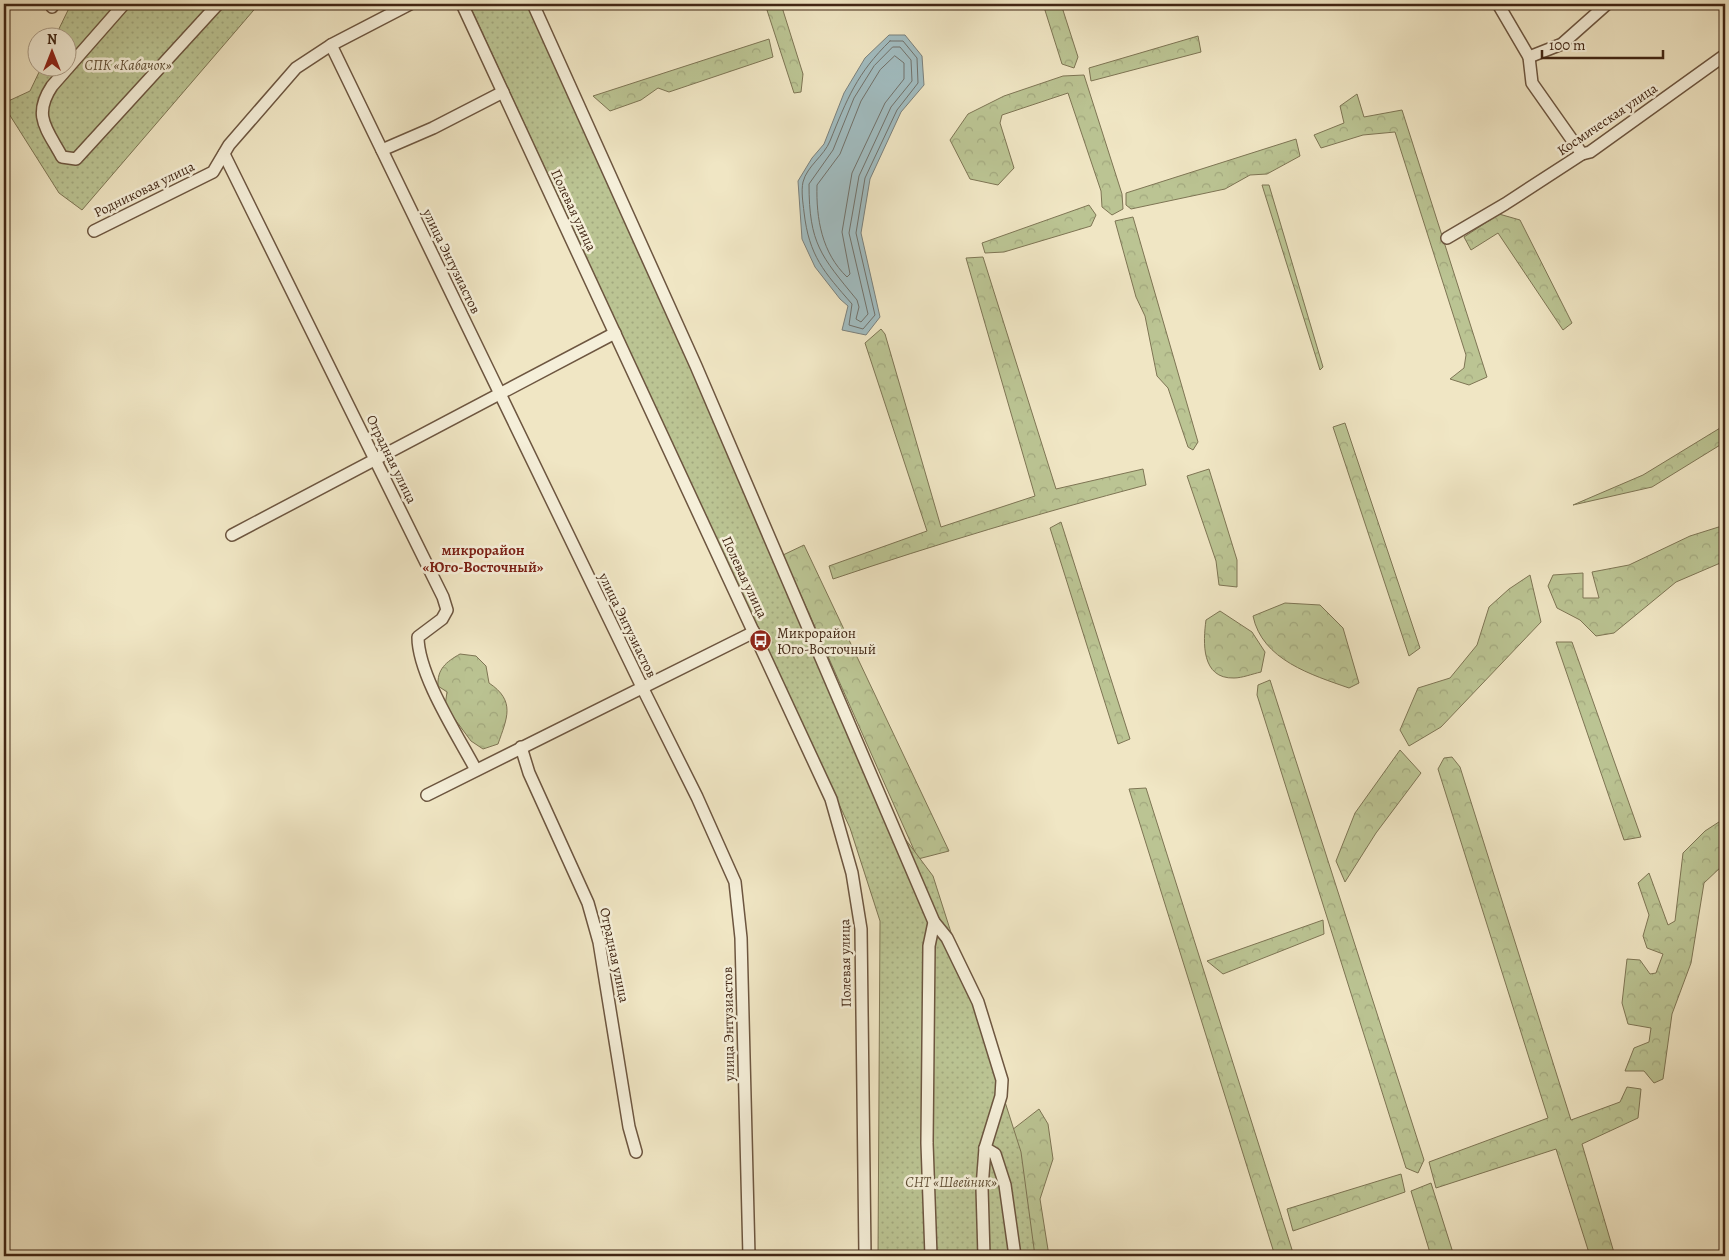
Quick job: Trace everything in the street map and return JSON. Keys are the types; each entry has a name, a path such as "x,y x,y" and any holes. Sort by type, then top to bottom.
{"street":[{"path":"124,4 52,86 42,101 42,120 62,157 76,159 218,4"},
{"name":"Родниковая улица","path":"94,231 213,172 229,145 296,68 331,44 410,4"},
{"name":"Полевая улица","path":"462,4 831,799 852,873 861,929 865,1256"},
{"path":"533,4 696,366 934,922 947,938 978,1002 1002,1080 1001,1096 985,1148 982,1188 984,1256"},
{"path":"1498,4 1529,57 1532,83 1582,154"},
{"path":"1529,57 1562,44 1607,4"},
{"name":"улица Энтузиастов","path":"331,44 697,797 735,882 742,938 749,1256"},
{"name":"Космическая улица","path":"1447,238 1505,204 1582,154 1590,152 1725,55"},
{"path":"382,150 433,128 503,92"},
{"name":"Отрадная улица","path":"224,154 443,597 447,610 442,619 418,637 418,644 426,673 476,770"},
{"path":"232,535 615,333"},
{"path":"427,795 754,632"},
{"name":"Отрадная улица","path":"520,747 529,773 588,903 599,942 629,1127 636,1152"},
{"path":"931,1256 927,1143 930,946 934,922"},
{"path":"985,1148 995,1154 1005,1185 1015,1256"}],"green space":[{"name":"СПК «Кабачок»","path":"71,4 259,4 82,210 59,193 4,106 4,103 30,91 36,78 78,78 78,28 59,28"},
{"name":"СНТ «Швейник»","path":"469,4 535,4 894,824 933,876 1021,1152 1035,1256 878,1256 880,921 850,828"},
{"path":"765,4 781,4 803,74 801,92 794,93"},
{"path":"1043,4 1061,4 1078,57 1074,68 1062,64"},
{"path":"1198,36 1201,52 1091,81 1089,68"},
{"path":"769,39 773,57 669,92 658,88 641,100 610,111 593,96"},
{"path":"1084,75 1122,194 1123,209 1112,215 1102,207 1101,191 1068,93 1002,115 1000,123 1014,168 998,185 970,179 950,140 968,114 1004,96 1063,76"},
{"path":"1357,94 1364,117 1402,110 1487,377 1469,385 1450,379 1464,368 1466,355 1395,132 1363,135 1321,148 1314,135 1344,123 1340,106"},
{"path":"1296,139 1300,156 1267,174 1250,175 1225,189 1131,209 1126,205 1126,193"},
{"path":"1262,185 1269,185 1323,367 1320,370"},
{"path":"1089,205 1096,215 1091,226 1004,252 985,253 982,243"},
{"path":"1499,214 1520,220 1572,323 1563,330 1498,233 1471,250 1464,237"},
{"path":"1133,217 1198,442 1193,450 1188,447 1168,388 1157,376 1145,316 1136,297 1115,221"},
{"path":"983,257 1056,489 1143,469 1146,485 989,529 833,579 829,566 927,531 865,343 881,329 885,334 941,527 1035,496 966,258"},
{"path":"1345,423 1420,648 1409,656 1333,427"},
{"path":"1725,425 1725,442 1652,487 1573,505 1643,475"},
{"path":"1209,469 1237,560 1237,587 1219,585 1216,561 1187,476"},
{"path":"1061,522 1130,739 1118,744 1050,528"},
{"path":"1725,525 1725,561 1676,582 1614,633 1596,636 1580,620 1557,608 1548,586 1553,575 1583,573 1583,598 1599,598 1592,572 1629,565 1690,536"},
{"path":"804,545 949,851 918,859 783,555"},
{"path":"1530,575 1541,622 1441,727 1409,746 1400,730 1418,688 1450,678 1477,645 1489,607 1509,589"},
{"path":"1285,603 1320,605 1343,628 1359,683 1349,688 1305,671 1290,664 1267,644 1258,631 1253,616"},
{"path":"1220,611 1252,632 1265,652 1261,672 1244,677 1223,677 1210,666 1206,658 1204,638 1206,620"},
{"path":"1556,642 1572,642 1641,837 1624,840"},
{"path":"460,654 476,656 486,666 489,683 498,690 506,703 506,718 498,744 483,749 471,741 445,706 447,692 438,686 439,675 443,667"},
{"path":"1270,680 1424,1160 1418,1173 1406,1168 1257,695 1258,685"},
{"path":"1400,750 1421,773 1376,833 1345,882 1336,861 1355,813"},
{"path":"1452,757 1460,767 1571,1120 1620,1102 1627,1087 1641,1089 1638,1118 1582,1144 1615,1256 1590,1256 1556,1149 1436,1188 1429,1162 1548,1118 1438,769 1444,758"},
{"path":"1146,788 1294,1256 1275,1256 1129,789"},
{"path":"1725,818 1725,882 1722,866 1704,883 1691,963 1672,1014 1663,1079 1654,1083 1644,1071 1625,1071 1634,1048 1649,1042 1651,1028 1628,1024 1622,1003 1627,959 1640,960 1650,974 1656,973 1663,954 1647,948 1643,936 1649,915 1638,883 1649,873 1668,925 1675,921 1683,853 1705,831"},
{"path":"1323,920 1324,934 1223,974 1207,961"},
{"path":"1039,1109 1048,1124 1053,1159 1040,1199 1049,1256 1021,1256 1003,1137"},
{"path":"1401,1174 1405,1192 1293,1231 1287,1209"},
{"path":"1431,1183 1454,1256 1431,1256 1411,1191"}],"water":[{"path":"889,35 905,35 922,56 924,85 901,112 870,179 861,233 880,317 866,335 842,330 848,306 840,299 815,267 802,239 798,181 812,158 824,144 844,93 865,58"}],"place":[{"name":"Микрорайон Юго-Восточный","path":"761,641"}],"district":[{"name":"микрорайон «Юго-Восточный»","path":"483,558"}]}
